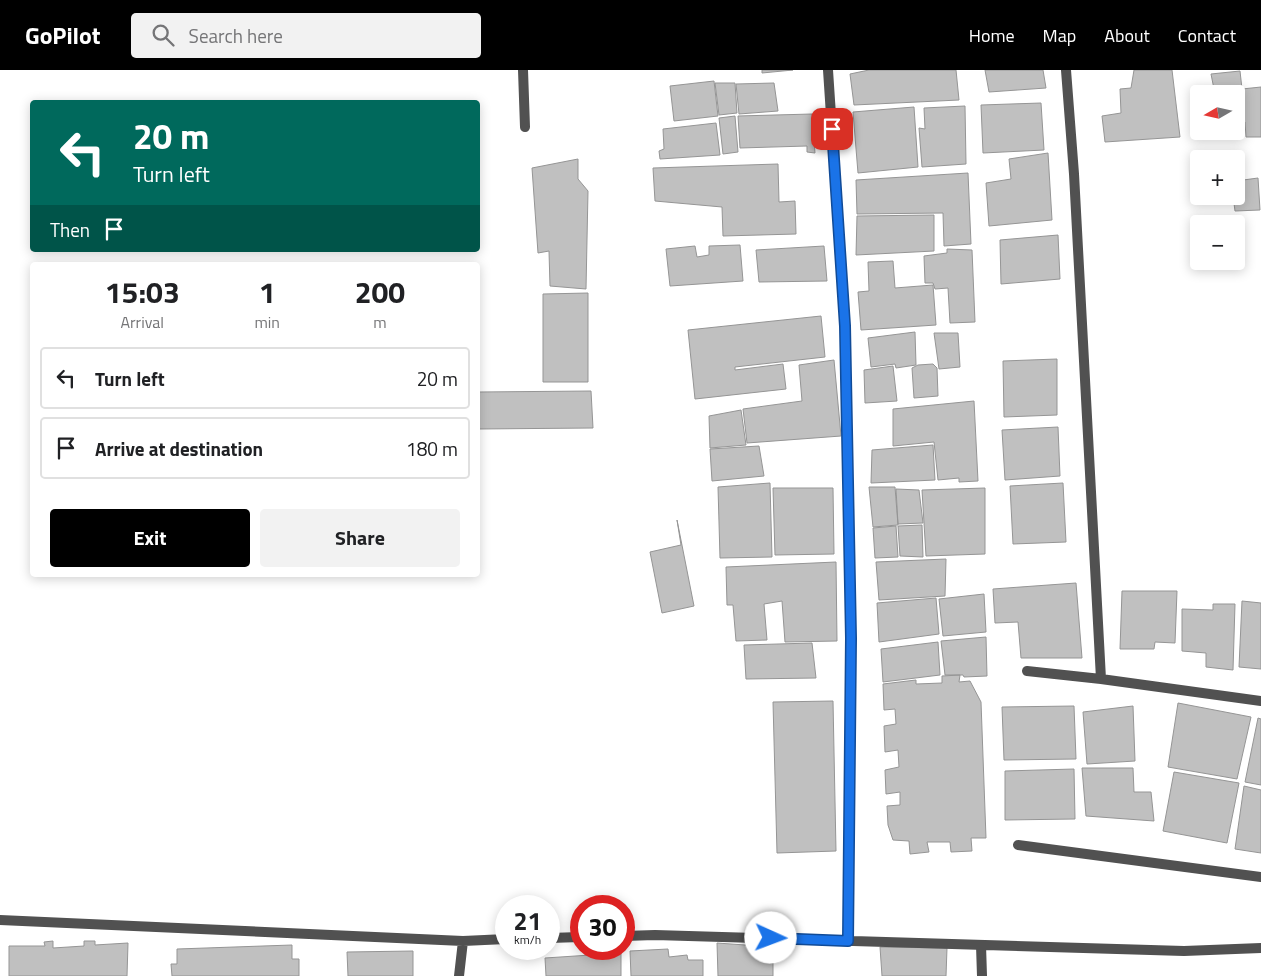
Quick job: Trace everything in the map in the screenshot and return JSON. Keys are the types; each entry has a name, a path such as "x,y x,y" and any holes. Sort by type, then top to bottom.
{"street":[{"path":"523,70 525,127"},
{"path":"828,70 845,326 851,638 848,941"},
{"path":"1066,70 1074,174 1101,679"},
{"path":"1027,672 1101,679 1261,702"},
{"path":"1018,845 1261,877"},
{"path":"0,920 463,941 495,940"},
{"path":"635,936 1184,951 1261,948"},
{"path":"459,976 463,941"},
{"path":"981,945 982,976"}],"building":[{"path":"762,70 793,70 762,73"},
{"path":"869,70 956,70 959,100 854,105 850,74"},
{"path":"985,70 1043,70 1046,88 989,92"},
{"path":"1134,70 1172,70 1180,137 1105,142 1102,116 1121,113 1120,89 1131,88"},
{"path":"1240,71 1242,85 1213,85 1211,74"},
{"path":"714,81 718,116 674,121 670,86"},
{"path":"715,83 735,83 737,113 719,115"},
{"path":"774,83 778,111 739,114 736,84"},
{"path":"1261,87 1261,137 1246,137 1245,89"},
{"path":"1041,103 1044,150 983,153 981,105"},
{"path":"965,106 966,164 922,167 919,128 925,129 924,108"},
{"path":"914,107 918,167 858,173 853,112"},
{"path":"812,114 815,153 807,152 807,146 740,148 738,116"},
{"path":"735,116 738,152 723,154 719,118"},
{"path":"716,123 720,155 660,159 659,151 664,149 663,129"},
{"path":"1048,153 1052,220 989,226 986,183 1011,179 1009,159"},
{"path":"578,159 578,179 588,191 586,289 550,286 549,251 538,253 532,168"},
{"path":"778,164 779,202 795,201 796,234 723,236 722,207 655,201 653,168"},
{"path":"968,173 971,244 944,246 943,213 857,214 856,180"},
{"path":"1258,178 1260,210 1235,211 1234,205 1245,205 1245,180"},
{"path":"934,215 934,251 856,255 857,216"},
{"path":"1058,235 1060,279 1001,284 1000,240"},
{"path":"740,245 743,281 670,286 666,249 695,246 697,257 709,255 709,246"},
{"path":"824,246 827,281 759,282 756,250"},
{"path":"947,249 972,250 975,322 950,323 948,288 935,289 933,283 925,283 924,256 947,253"},
{"path":"893,261 895,288 933,285 936,325 861,330 858,292 869,291 868,262"},
{"path":"588,293 588,382 543,382 543,294"},
{"path":"821,316 825,357 735,367 735,370 783,364 786,389 695,399 688,330"},
{"path":"915,332 916,365 896,368 895,364 871,367 868,338"},
{"path":"934,333 958,333 960,367 939,369"},
{"path":"1057,359 1057,415 1004,417 1003,361"},
{"path":"834,360 841,436 747,443 743,409 802,401 799,365"},
{"path":"933,364 937,368 938,396 914,398 912,368 918,365"},
{"path":"893,366 897,401 865,403 864,370"},
{"path":"591,391 593,428 480,429 480,392"},
{"path":"974,401 978,481 959,482 959,478 938,480 934,442 893,446 893,409"},
{"path":"741,410 746,445 710,448 709,416"},
{"path":"1058,427 1060,476 1005,480 1002,430"},
{"path":"933,445 935,480 871,483 872,450"},
{"path":"759,446 764,476 712,481 710,449"},
{"path":"770,483 772,557 720,558 718,487"},
{"path":"1063,483 1066,542 1013,544 1010,486"},
{"path":"869,487 895,487 898,525 873,527"},
{"path":"773,488 833,488 834,554 775,555"},
{"path":"985,488 985,554 926,556 922,490"},
{"path":"896,489 919,490 923,523 898,524"},
{"path":"677,520 694,606 662,613 650,552 681,545"},
{"path":"922,525 923,557 900,556 898,526"},
{"path":"896,526 898,557 875,558 873,528"},
{"path":"946,559 945,596 879,600 876,562"},
{"path":"836,562 837,641 785,642 782,601 764,604 767,640 736,641 733,605 727,605 726,567"},
{"path":"1076,583 1082,658 1021,658 1018,622 995,623 993,589"},
{"path":"1122,591 1177,591 1175,643 1155,642 1154,649 1120,649"},
{"path":"984,594 986,632 943,636 939,599"},
{"path":"936,598 939,634 879,642 877,603"},
{"path":"1242,601 1261,603 1261,669 1239,667"},
{"path":"1213,604 1235,604 1233,670 1206,667 1206,653 1182,651 1182,609 1213,610"},
{"path":"986,637 987,676 964,677 963,675 945,675 941,641"},
{"path":"938,642 940,675 883,682 881,649"},
{"path":"812,643 816,678 746,679 744,645"},
{"path":"960,675 959,682 970,681 981,702 986,838 971,838 972,851 951,852 950,842 927,842 929,852 910,854 909,841 893,840 888,825 887,806 900,805 900,792 886,794 885,770 899,767 898,750 885,752 884,726 896,724 895,709 884,710 883,684 916,680 916,684 942,683 942,676"},
{"path":"833,701 836,851 777,853 773,702"},
{"path":"1178,703 1251,717 1237,779 1168,767"},
{"path":"1074,706 1076,759 1004,760 1002,707"},
{"path":"1133,706 1135,761 1087,764 1083,712"},
{"path":"1258,718 1261,719 1261,785 1245,782"},
{"path":"1082,768 1133,768 1134,792 1151,792 1154,821 1086,816"},
{"path":"1074,769 1075,819 1005,820 1005,771"},
{"path":"1174,772 1239,783 1227,843 1163,831"},
{"path":"1244,786 1261,790 1261,853 1235,849"},
{"path":"53,941 53,948 84,946 84,941 95,941 95,945 128,943 127,976 9,976 9,946 45,946 44,942"},
{"path":"717,943 773,947 773,976 718,976"},
{"path":"292,945 292,959 299,959 299,976 172,976 171,964 177,964 177,949"},
{"path":"880,947 947,948 946,976 882,976"},
{"path":"668,949 669,957 687,955 688,960 703,960 703,976 631,976 630,960 635,960 635,951"},
{"path":"413,951 413,976 348,976 347,952"},
{"path":"570,956 570,960 621,960 621,976 546,976 545,960 560,960 560,957"}],"route":[{"path":"771,938 848,941 851,638 845,326 832,129"}]}
